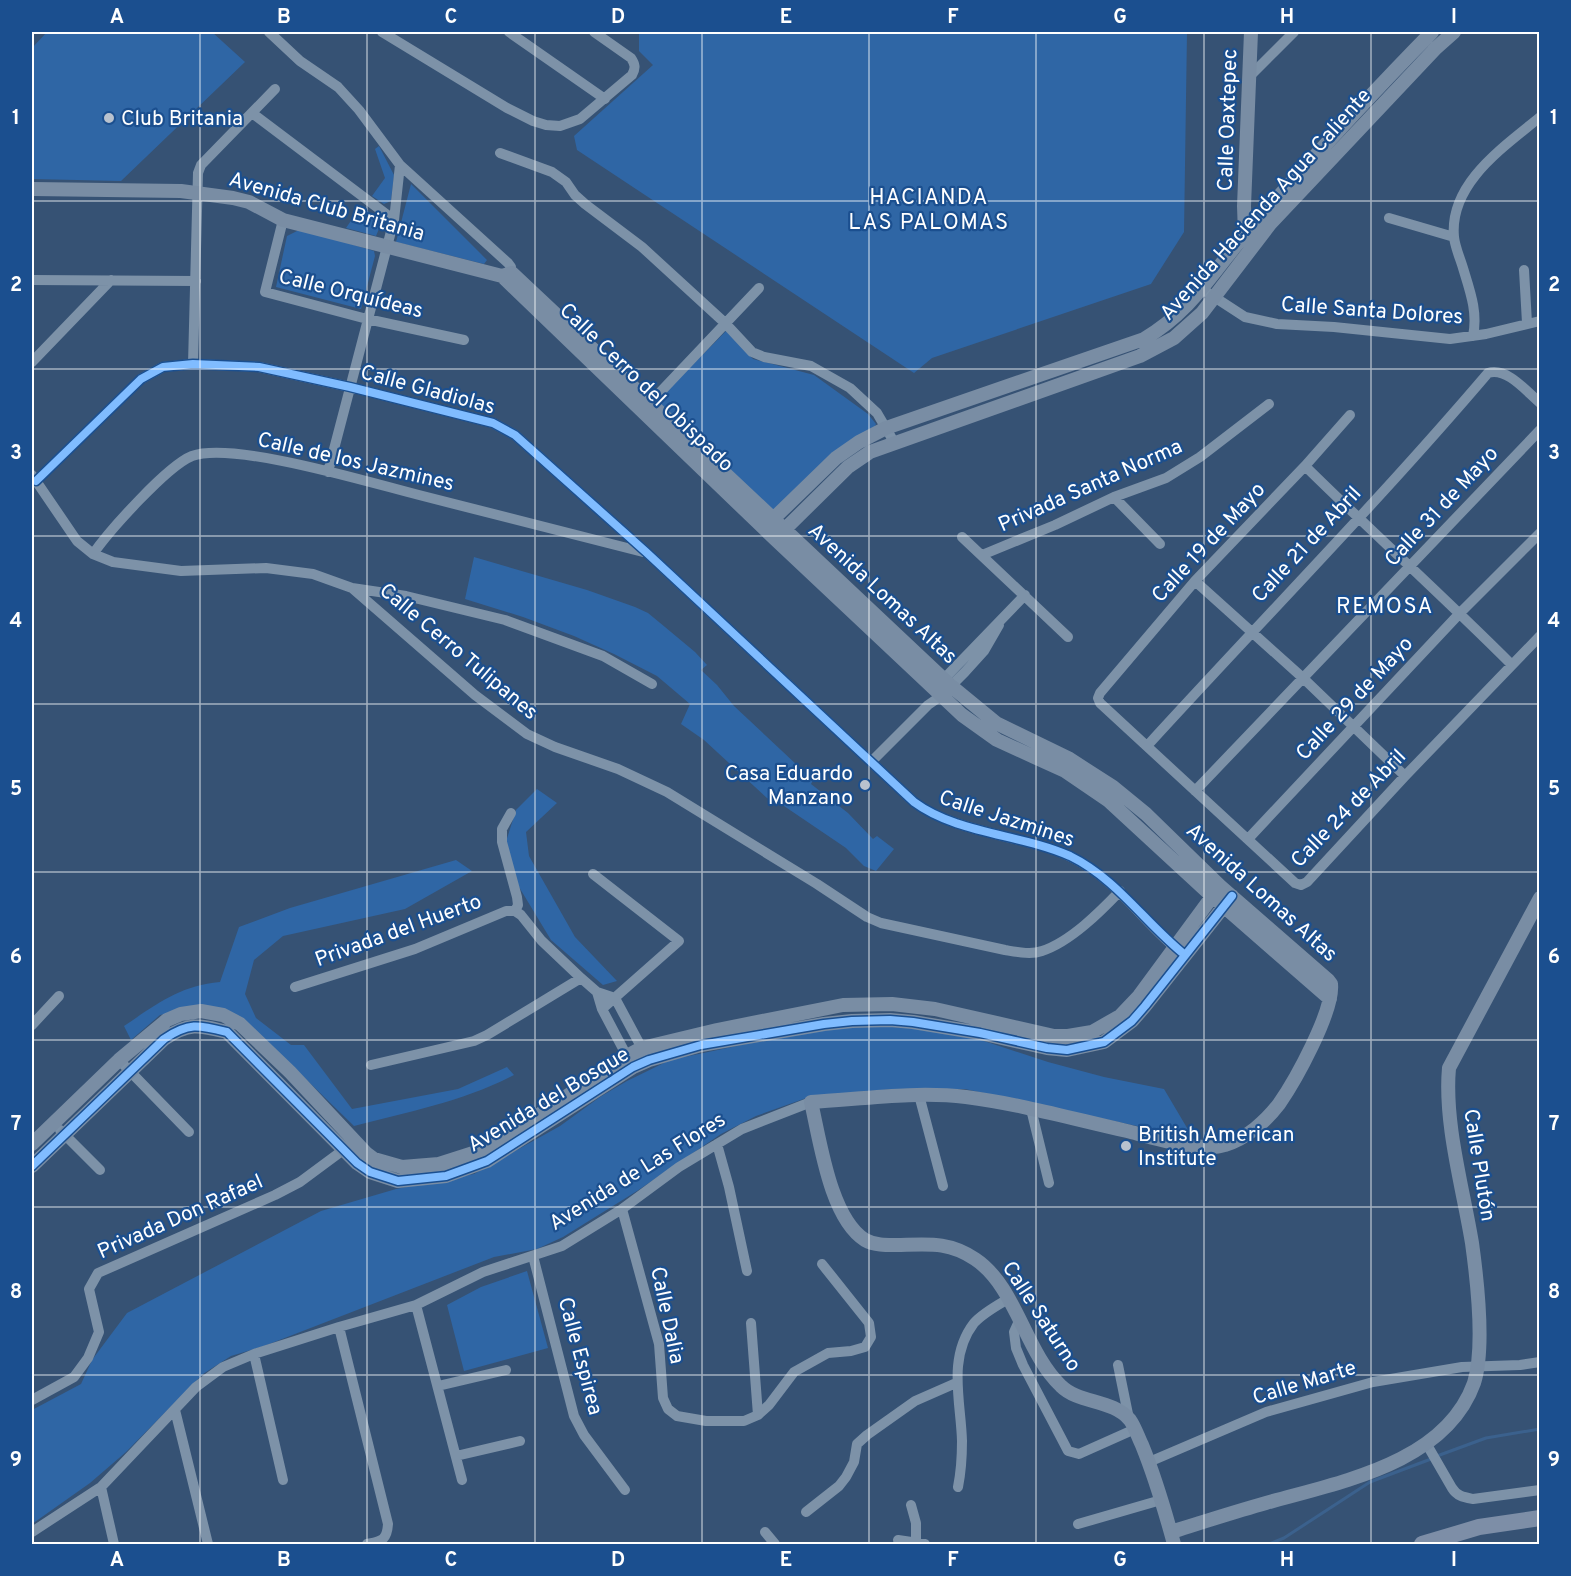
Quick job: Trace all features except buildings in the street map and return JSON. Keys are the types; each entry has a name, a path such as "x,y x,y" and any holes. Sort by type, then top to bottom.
{"main road":[{"name":"Calle Oaxtepec","path":"1249,239 1244,206 1251,32"},
{"name":"Avenida Hacienda Agua Caliente","path":"780,534 848,467 870,452 1140,356 1174,339 1190,326 1214,298 1249,239 1292,180 1432,32"},
{"name":"Avenida Hacienda Agua Caliente","path":"769,523 836,458 859,442 886,428 1144,339 1166,326 1454,32"},
{"name":"Avenida Club Britania","path":"32,189 198,192 249,201 284,220 507,278"},
{"name":"Calle Cerro del Obispado","path":"507,278 649,404 769,523"},
{"name":"Calle Cerro del Obispado","path":"507,278 769,523"},
{"name":"Avenida Lomas Altas","path":"769,523 943,687 996,723 1068,758 1113,787 1146,814 1228,902 1328,980 1331,984 1330,999"},
{"name":"Avenida del Bosque","path":"1179,951 1216,891"},
{"name":"Calle Plutón","path":"1172,1538 1267,1502 1314,1490 1387,1466 1430,1448 1467,1399 1478,1366 1478,1299 1472,1244 1449,1099 1449,1068 1539,898"},
{"name":"Avenida del Bosque","path":"32,1166 164,1040 180,1028 203,1026 227,1032 348,1146 374,1159 402,1167 439,1164 489,1148 630,1061 717,1030 843,1005 892,1004 935,1009 1054,1036 1092,1032 1120,1016 1179,951 1228,902"},
{"name":"Avenida de Las Flores","path":"811,1102 919,1095 965,1097 1031,1109 1191,1146 1224,1146 1255,1130 1278,1105 1299,1071 1330,999"},
{"name":"Avenida del Bosque","path":"32,1144 119,1060 167,1020 181,1014 201,1011 223,1015 240,1024 290,1072 348,1146"},
{"name":"Calle Saturno","path":"811,1102 834,1196 850,1224 863,1239 884,1245 941,1244 959,1249 983,1265 997,1281 1008,1299 1041,1361 1063,1389 1112,1408 1132,1424"},
{"path":"1132,1424 1149,1462 1172,1538"},
{"path":"1422,1545 1479,1527 1539,1518"}],"street":[{"name":"Calle Cerro del Obispado","path":"269,32 300,61 338,87 359,110 400,165 508,263 507,278"},
{"path":"381,32 533,122 560,126 580,119 632,75 635,66 631,58 594,32"},
{"path":"509,32 605,99"},
{"path":"1249,77 1294,32"},
{"path":"193,364 198,192 201,165 275,89"},
{"path":"252,113 394,220"},
{"name":"Calle Santa Dolores","path":"1202,289 1245,317 1277,324 1334,327 1450,339 1473,336 1476,322 1474,305 1454,237 1455,219 1471,180 1486,162 1539,117"},
{"path":"500,153 552,172 566,182 575,195 642,247 725,323 752,352 764,357 811,366 850,388 877,413 894,442"},
{"path":"328,472 394,220 400,165"},
{"path":"1389,218 1454,237"},
{"name":"Calle Orquídeas","path":"284,220 265,292 368,319 464,340"},
{"path":"1524,270 1527,323"},
{"path":"32,280 196,281"},
{"path":"32,362 111,280"},
{"path":"649,404 759,288"},
{"path":"1473,336 1539,321"},
{"name":"Calle Gladiolas","path":"34,478 141,379 163,367 193,364 259,367 493,423 505,429 646,552 871,762"},
{"name":"Calle 21 de Abril","path":"1147,746 1426,445 1488,373 1495,371 1511,378 1538,399"},
{"name":"Privada Santa Norma","path":"982,555 1055,525 1114,497 1166,478 1200,457 1269,404"},
{"name":"Calle 19 de Mayo","path":"1098,698 1195,581 1305,466 1350,415"},
{"name":"Calle 31 de Mayo","path":"1195,791 1539,430"},
{"name":"Calle de los Jazmines","path":"93,554 106,536 177,464 194,455 248,455 328,472 646,552"},
{"path":"1305,466 1511,664"},
{"path":"34,478 77,541 93,554 113,562 181,571 266,568 313,574 352,588 406,596 505,620 603,656 652,684"},
{"path":"1114,497 1160,544"},
{"name":"Calle 29 de Mayo","path":"1248,839 1460,613 1539,533"},
{"path":"962,537 1068,637"},
{"path":"1195,581 1303,678 1405,776"},
{"name":"Calle Cerro Tulipanes","path":"352,588 475,695 527,734 555,747 618,769 667,792 880,923 1005,950 1025,953 1041,952 1056,945 1077,930 1119,891"},
{"path":"871,762 928,705 978,650 991,629 999,625 1025,595"},
{"name":"Calle 24 de Abril","path":"1098,698 1100,703 1195,791 1295,883 1301,885 1307,882 1539,636"},
{"name":"Calle Jazmines","path":"871,762 924,810 966,825 1047,846 1086,864 1106,878 1179,951"},
{"path":"511,813 502,829 502,842 517,897 518,905 515,911 541,940 597,992 615,998 646,1054"},
{"path":"593,874 679,941 602,1009"},
{"name":"Privada del Huerto","path":"295,987 415,949 506,911 515,911"},
{"path":"371,1065 474,1041 581,978"},
{"path":"597,992 602,1009 630,1061"},
{"path":"32,1025 59,996"},
{"path":"119,1060 189,1132"},
{"path":"919,1095 943,1186"},
{"name":"Avenida de Las Flores","path":"32,1532 101,1487 196,1388 223,1367 254,1354 416,1305 483,1272 562,1246 622,1209 679,1167 742,1129 811,1102"},
{"path":"1031,1109 1049,1183"},
{"path":"52,1123 100,1170"},
{"path":"717,1144 747,1271"},
{"name":"Privada Don Rafael","path":"32,1400 74,1377 88,1358 99,1332 88,1289 98,1273 275,1195 300,1182 348,1146"},
{"name":"Calle Dalia","path":"622,1209 659,1344 663,1398 668,1409 677,1416 706,1421 744,1421 758,1415"},
{"name":"Calle Espirea","path":"533,1256 574,1416 584,1436 625,1490"},
{"path":"758,1415 769,1405 794,1372 828,1353 865,1347 871,1337 868,1323 822,1264"},
{"path":"958,1487 962,1466 962,1441 956,1383 961,1353 974,1324 990,1310 1008,1299"},
{"path":"416,1305 462,1480"},
{"path":"1019,1321 1014,1332 1016,1348 1068,1450 1079,1454 1132,1424 1118,1365"},
{"path":"751,1323 758,1415"},
{"path":"339,1327 388,1524 388,1534 383,1540 366,1545"},
{"path":"254,1354 283,1480"},
{"name":"Calle Marte","path":"1149,1462 1291,1403 1373,1382 1437,1370 1539,1362"},
{"path":"438,1386 506,1370"},
{"path":"806,1512 832,1492 846,1477 854,1461 857,1444 867,1435 915,1401 956,1383"},
{"path":"175,1410 208,1545"},
{"path":"456,1456 520,1441"},
{"path":"1430,1448 1456,1494 1473,1498 1539,1490"},
{"path":"101,1487 114,1545"},
{"path":"1078,1524 1161,1500"},
{"path":"898,1540 919,1544 912,1505"},
{"path":"765,1532 775,1545"}],"shaded area":[{"name":"Club Britania","path":"47,32 212,32 245,62 121,181 32,179 32,48"},
{"path":"639,32 1187,32 1184,232 1151,284 932,358 914,373 577,150 574,136 653,65 639,51"},
{"path":"379,146 394,175 391,201 384,204 372,196 385,178 375,149"},
{"path":"411,184 487,260 484,264 396,242"},
{"path":"361,206 381,224 376,236 346,228"},
{"path":"301,229 374,251 375,256 361,309 276,287 287,236"},
{"path":"726,331 753,359 814,375 868,414 876,424 872,432 771,515 653,405"},
{"path":"474,557 587,590 648,613 695,652 707,665 701,670 734,706 813,780 811,784 848,813 873,839 877,836 894,849 876,871 864,866 846,848 784,806 767,798 704,740 681,724 690,704 657,676 574,636 465,599"},
{"path":"537,789 557,803 526,832 529,856 575,937 617,981 603,985 551,940 519,887 504,848 516,810"},
{"path":"456,860 472,871 405,909 283,936 254,960 245,994 256,1018 291,1045 304,1045 352,1109 458,1089 507,1067 514,1075 456,1099 354,1126 245,1020 188,1009 160,1015 131,1040 124,1026 147,1010 192,987 220,982 239,927 290,908"},
{"path":"876,1026 937,1030 981,1040 1104,1077 1164,1089 1193,1138 965,1089 894,1089 812,1096 756,1116 721,1134 637,1191 563,1237 537,1249 494,1257 264,1346 231,1356 203,1374 126,1452 90,1483 32,1524 32,1410 81,1384 92,1360 127,1313 321,1211 396,1189 474,1174 560,1126 627,1081 670,1060 780,1037 837,1028"},
{"path":"527,1271 548,1348 464,1371 447,1305 481,1287"}],"waterway":[{"path":"1437,1456 1486,1438 1540,1429"},
{"path":"1269,1544 1284,1538 1370,1482 1431,1459"}],"cycle path":[{"path":"36,481 141,379 163,367 193,364 259,367 493,423 515,435 646,552 914,802 950,821 1070,856 1116,889 1185,955"},
{"path":"32,1166 164,1039 180,1030 194,1026 227,1032 357,1163 370,1172 398,1181 446,1176 487,1161 633,1067 701,1045 824,1024 890,1020 980,1033 1047,1048 1067,1050 1104,1042 1132,1021 1232,896"}],"place":[{"name":"Club Britania","path":"109,118"},
{"name":"Casa Eduardo Manzano","path":"865,785"},
{"name":"British American Institute","path":"1126,1146"}],"district":[{"name":"HACIANDA LAS PALOMAS","path":"929,208"},
{"name":"REMOSA","path":"1385,605"}]}
